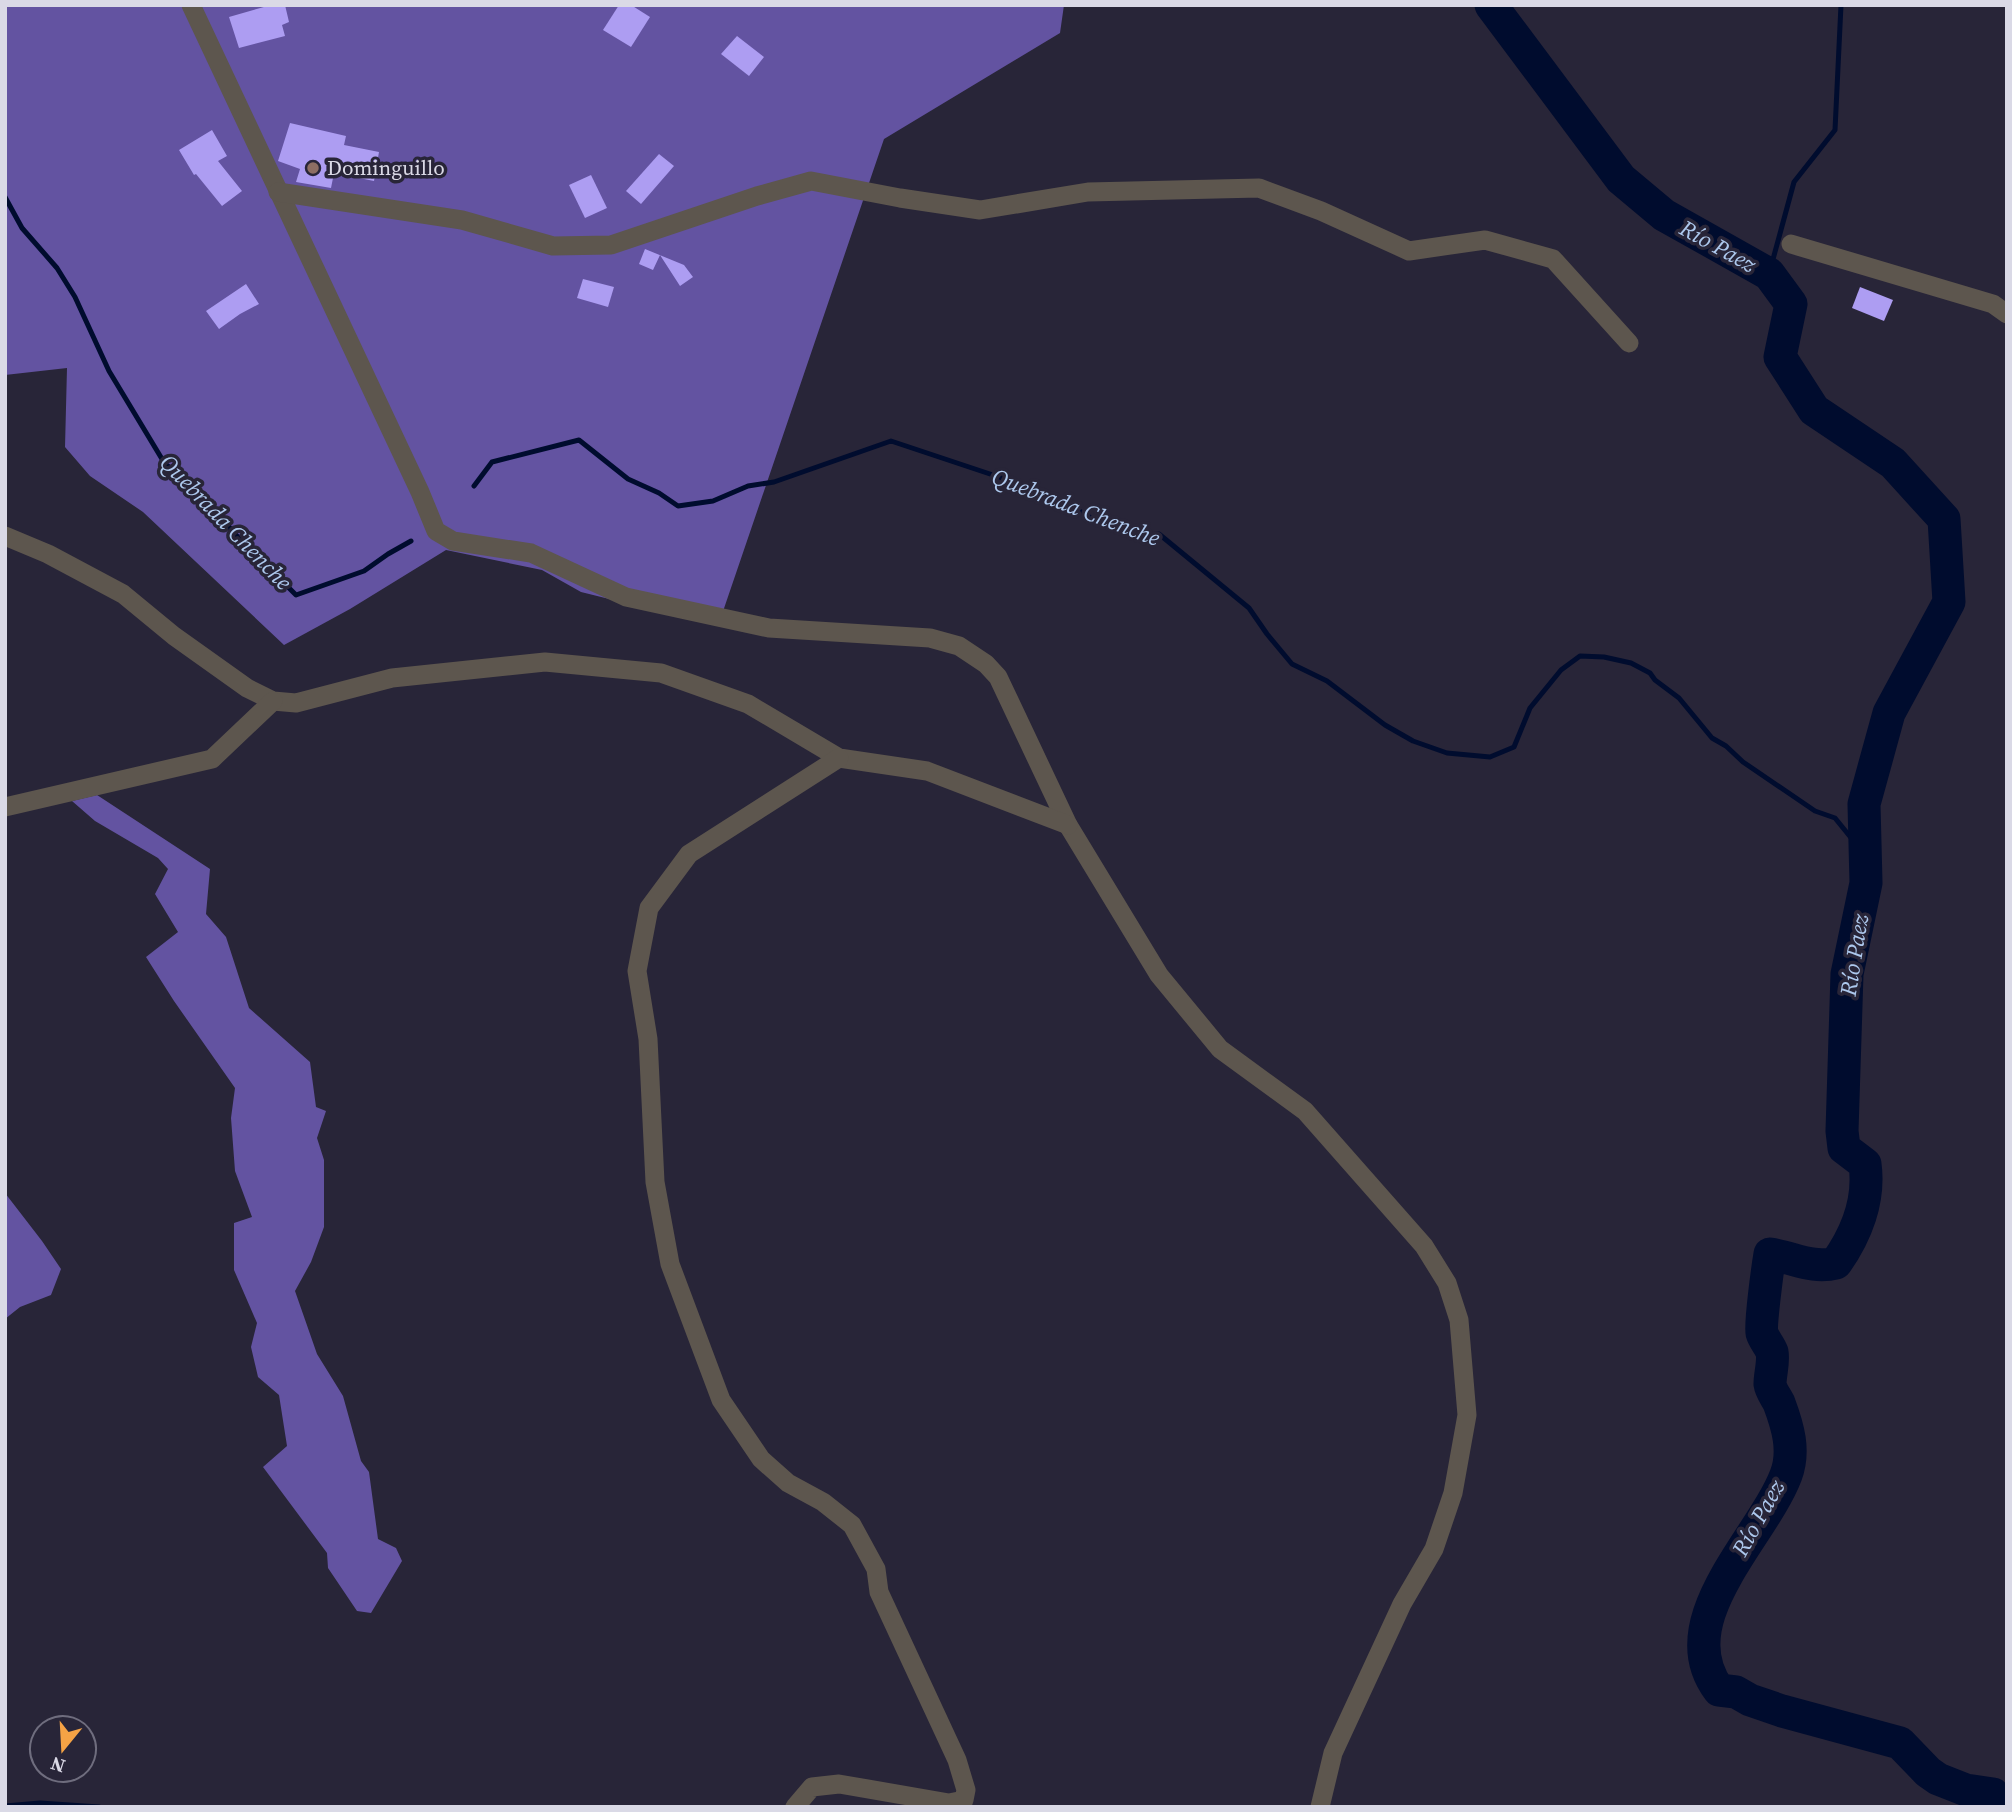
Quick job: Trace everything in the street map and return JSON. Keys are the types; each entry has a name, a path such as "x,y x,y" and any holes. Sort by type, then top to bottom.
{"street":[{"path":"191,5 436,531 453,541 468,545 511,548 531,553 626,597 678,610 769,628 930,638 959,646 986,664 998,677 1068,825 1159,975 1220,1049 1305,1111 1424,1246 1447,1283 1460,1320 1467,1415 1453,1493 1434,1549 1402,1604 1332,1753 1320,1807"},
{"path":"278,192 462,220 553,246 611,245 757,196 811,181 980,210 1088,192 1259,188 1321,211 1409,251 1485,240 1553,259 1629,344"},
{"path":"1791,244 1993,304 2007,314"},
{"path":"5,536 48,554 123,594 174,636 247,688 273,701 296,703 392,678 545,662 661,673 748,704 839,758 927,771 1068,825"},
{"path":"5,807 212,759 273,701"},
{"path":"795,1807 812,1787 839,1784 949,1803 964,1800 966,1790 957,1760 879,1592 876,1569 852,1525 823,1502 788,1483 761,1459 721,1400 670,1264 655,1182 648,1039 637,971 649,908 689,854 839,758"}],"shaded area":[{"path":"5,5 1064,5 1060,33 884,139 718,626 581,592 542,570 446,550 350,609 284,645 143,512 90,476 65,447 67,368 5,375"},
{"path":"97,795 210,869 206,914 226,937 249,1008 310,1062 316,1107 326,1111 317,1138 324,1160 324,1227 311,1262 295,1291 317,1354 343,1396 361,1461 369,1472 378,1539 396,1548 402,1561 371,1613 357,1611 328,1568 327,1553 263,1467 287,1446 279,1395 258,1377 251,1347 257,1323 234,1270 234,1223 252,1217 235,1171 231,1118 235,1088 146,957 178,932 155,894 168,869 158,858 95,821 72,801"},
{"path":"5,1193 61,1269 51,1295 20,1307 5,1319"}],"building":[{"path":"271,5 285,5 289,22 282,25 285,36 239,48 229,17"},
{"path":"619,5 631,5 650,17 631,47 603,30"},
{"path":"737,36 764,57 749,76 721,54"},
{"path":"290,123 346,136 344,145 379,152 374,181 334,173 331,188 296,182 300,169 278,161"},
{"path":"212,130 227,156 218,161 242,191 222,206 196,174 194,175 179,150"},
{"path":"659,154 674,166 641,204 626,191"},
{"path":"591,175 607,208 585,218 569,185"},
{"path":"645,249 660,255 653,270 639,264"},
{"path":"660,255 684,265 693,277 680,286"},
{"path":"583,279 614,287 608,307 577,298"},
{"path":"246,284 259,304 219,329 206,311"},
{"path":"1860,287 1893,300 1884,321 1852,308"}],"waterway":[{"name":"Río Paez","path":"1491,5 1621,179 1664,215 1769,274 1791,304 1780,357 1814,410 1893,463 1944,519 1949,602 1889,713 1864,804 1866,883 1847,974 1842,1131 1844,1148 1865,1164 1863,1204 1850,1241 1836,1263 1811,1264 1770,1254 1762,1333 1772,1352 1772,1392 1779,1403 1788,1430 1789,1466 1774,1499 1724,1580 1711,1608 1704,1636 1706,1664 1719,1690 1736,1692 1782,1711 1900,1743 1938,1779 1966,1790 1993,1794 2002,1807"},
{"path":"1769,274 1794,182 1835,130 1841,5"},
{"name":"Quebrada Chenche","path":"5,197 22,228 57,268 75,297 109,371 165,464 194,484 235,534 296,595 364,571 411,541"},
{"name":"Quebrada Chenche","path":"474,486 492,462 579,440 628,479 659,493 678,506 713,501 748,486 774,482 891,441 1017,483 1071,506 1091,518 1148,535 1159,534 1249,608 1292,664 1327,681 1385,725 1413,741 1447,753 1490,757 1514,747 1530,708 1561,670 1580,656 1604,657 1631,663 1650,673 1679,698 1712,738 1726,746 1743,762 1815,811 1835,818 1865,855"},
{"path":"5,1806 40,1803 99,1807"}],"place":[{"name":"Dominguillo","path":"313,168"}]}
